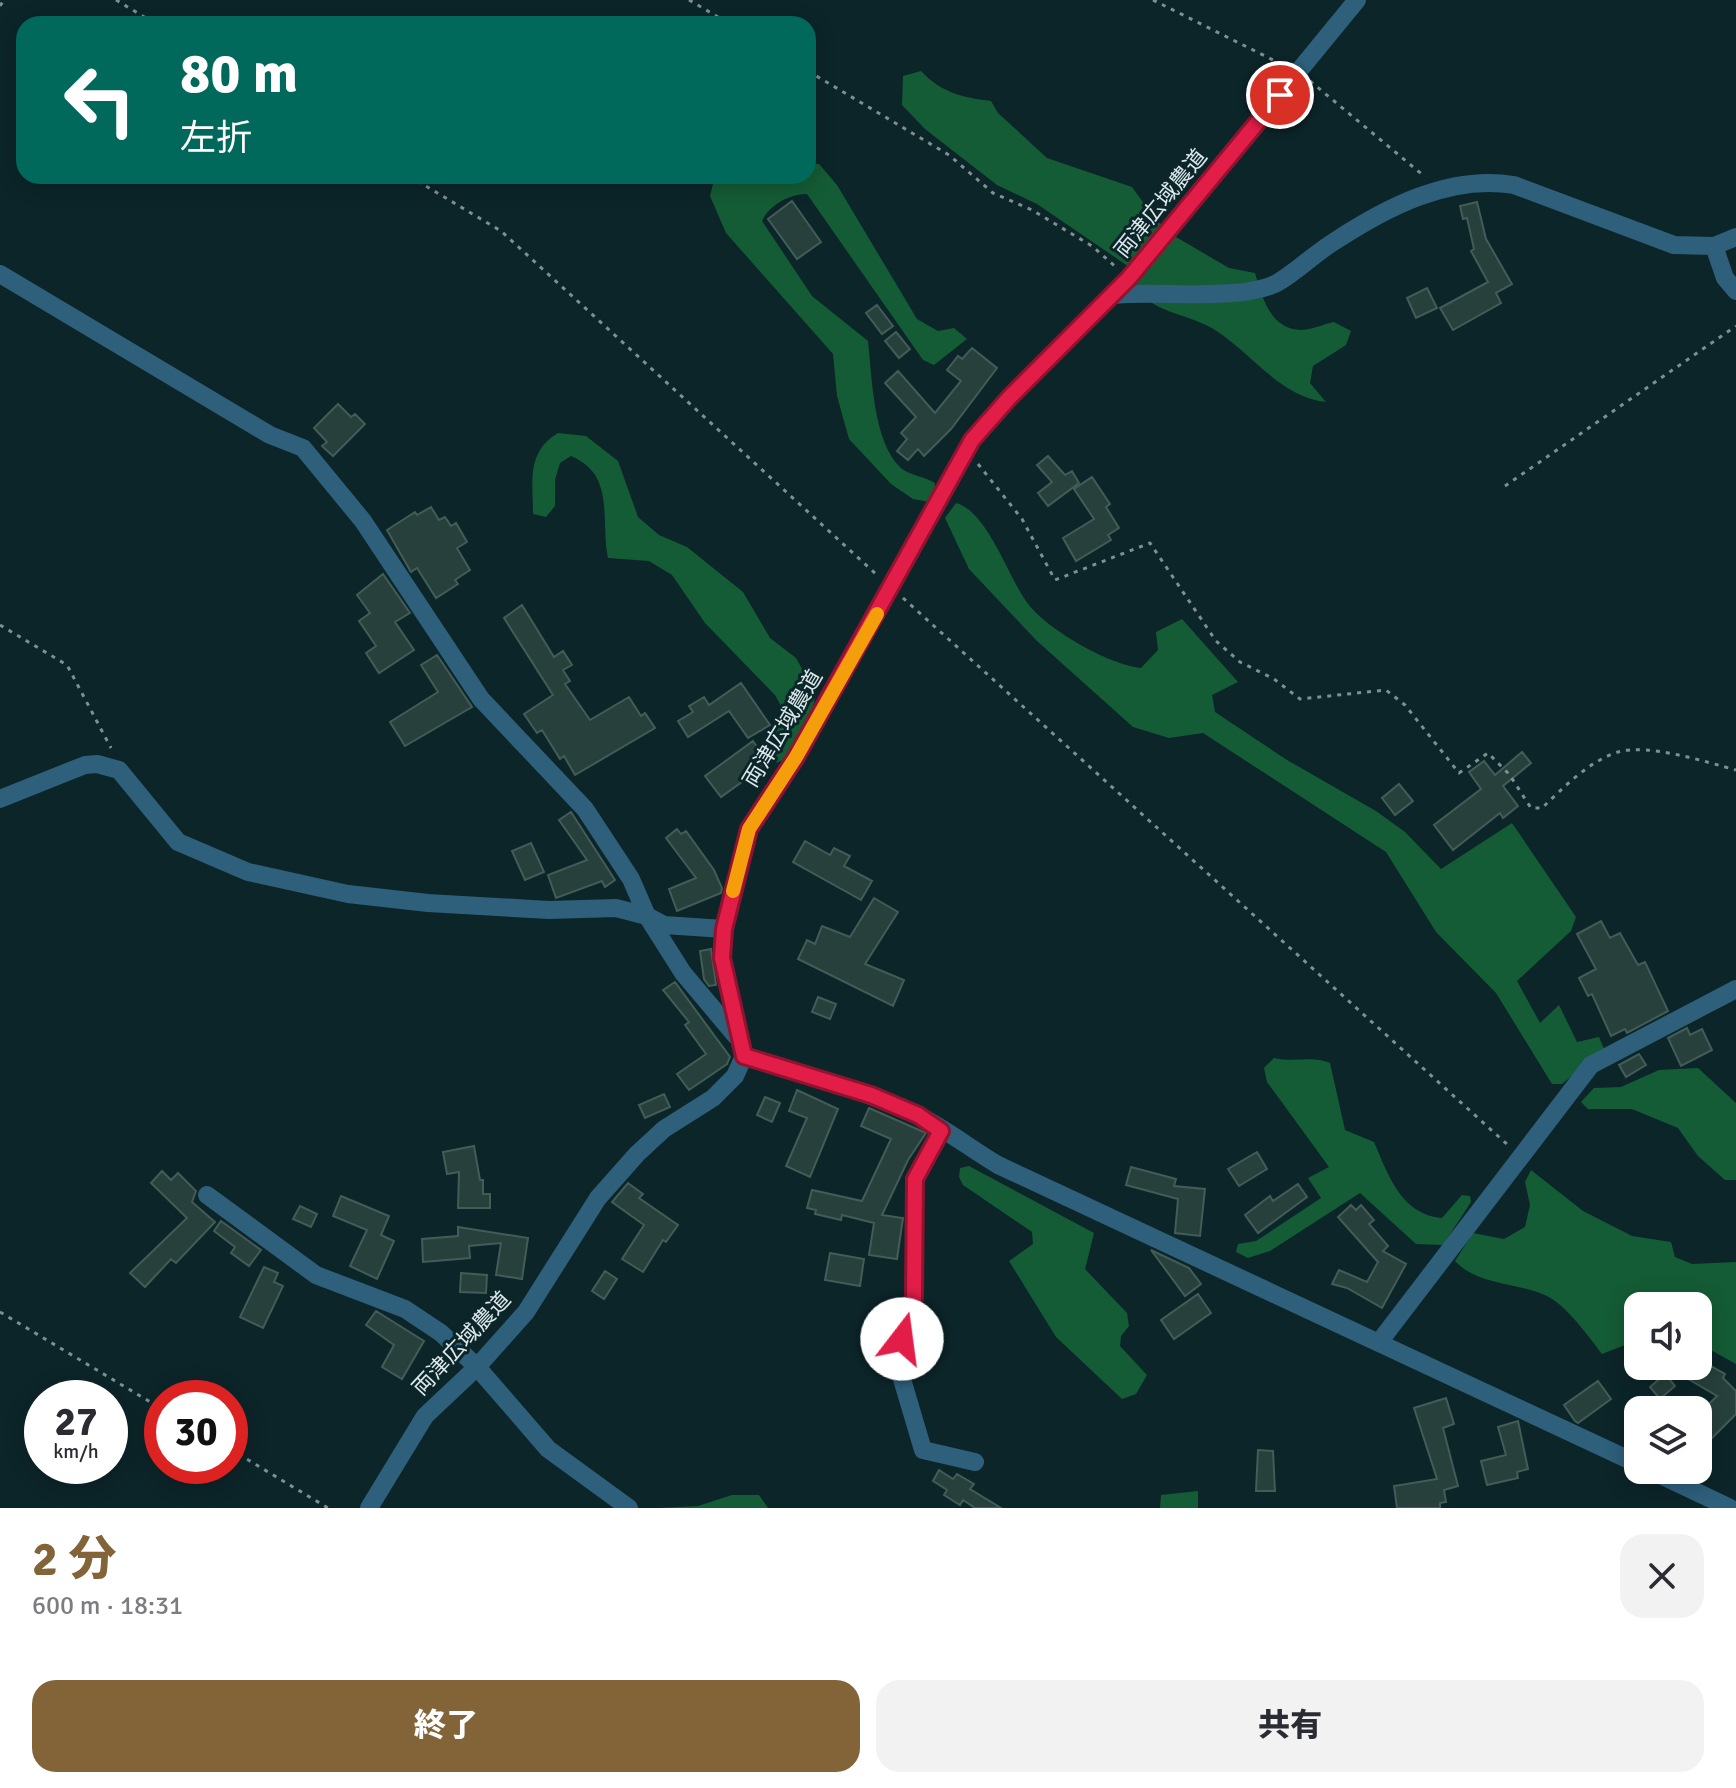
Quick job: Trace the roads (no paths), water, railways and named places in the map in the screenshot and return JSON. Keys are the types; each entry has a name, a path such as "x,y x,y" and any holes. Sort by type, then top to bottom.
{"street":[{"name":"両津広域農道","path":"369,1508 425,1416 477,1367 526,1312 598,1198 664,1129 713,1098 735,1076 741,1047 722,958 724,929 749,829 796,757 972,440 1009,398 1129,278 1357,0"},
{"path":"1113,295 1251,291 1277,283 1331,243 1388,208 1449,188 1486,181 1514,185 1674,245 1714,246 1736,237"},
{"path":"1714,246 1725,278 1736,291"},
{"path":"0,274 270,435 303,448 363,521 481,699 585,809 631,879 647,916 696,992 741,1047 918,1115 998,1165 1624,1457"},
{"path":"0,799 85,765 97,764 119,770 178,842 248,872 348,894 428,903 549,910 616,908 647,916 664,925 724,929"},
{"path":"1380,1341 1591,1065 1736,989"},
{"path":"941,1131 915,1179 914,1298 902,1339 899,1369 923,1450 975,1462"},
{"path":"207,1195 316,1275 405,1309 441,1333 477,1367 548,1449 629,1508"},
{"path":"1679,1484 1730,1508"}]}
